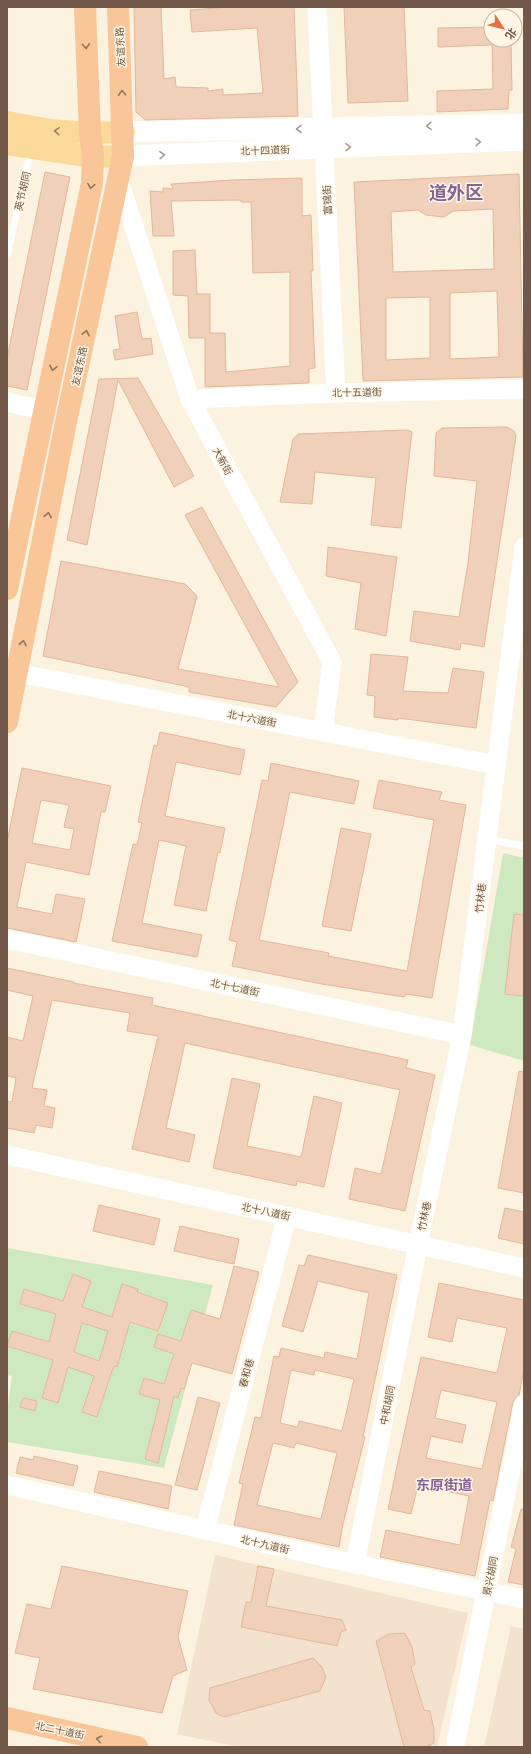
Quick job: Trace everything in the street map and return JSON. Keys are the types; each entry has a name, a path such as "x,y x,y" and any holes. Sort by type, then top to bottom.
{"highway":[{"path":"7,589 92,183 93,157 90,133 85,7"},
{"name":"友谊东路","path":"7,722 12,672 119,181 123,156 124,132 118,7"},
{"name":"北二十道街","path":"7,1718 137,1747"}],"main road":[{"name":"北十四道街","path":"7,122 50,130 90,133 124,132 324,138 524,140"},
{"name":"北十四道街","path":"7,144 31,149 93,157 123,156 324,138 524,124"}],"street":[{"name":"富锦街","path":"317,7 336,393"},
{"name":"大新街","path":"119,181 190,400 332,662 323,732"},
{"name":"北十五道街","path":"190,400 336,393 524,389"},
{"path":"7,402 44,410"},
{"name":"竹林巷","path":"418,1245 462,1035 524,547"},
{"name":"北十六道街","path":"12,672 496,765"},
{"name":"北十七道街","path":"7,939 462,1035"},
{"name":"北十八道街","path":"7,1155 524,1268"},
{"name":"春和巷","path":"205,1530 287,1216"},
{"name":"中和胡同","path":"355,1564 418,1245"},
{"name":"景兴胡同","path":"455,1747 488,1591 524,1404"},
{"name":"北十九道街","path":"7,1486 355,1564 524,1599"}],"lane":[{"name":"英节胡同","path":"7,256 31,149"},
{"path":"487,838 524,846"}],"shaded area":[{"path":"215,1555 468,1613 437,1747 239,1747 177,1734"},
{"path":"511,1626 524,1629 524,1747 484,1747"}],"green space":[{"path":"503,853 524,858 524,1061 470,1045"},
{"path":"7,1248 213,1285 164,1468 7,1442 7,1412 12,1376 7,1375"}],"building":[{"path":"134,7 161,7 164,79 175,77 176,87 208,88 208,91 223,89 223,95 263,93 257,28 192,32 190,10 229,7 294,7 298,116 145,120 136,112"},
{"path":"344,7 404,7 408,101 348,103"},
{"path":"483,27 483,45 438,47 438,28"},
{"path":"492,48 511,48 512,90 509,90 508,109 437,112 437,91 493,89"},
{"path":"45,172 70,177 27,390 7,386 7,358"},
{"path":"519,174 523,377 363,381 354,182","holes":["493,209 494,269 393,272 391,212 418,210 426,215 444,217 453,211","497,291 499,357 450,359 450,293","430,297 430,358 386,360 386,298"]},
{"path":"302,178 302,216 311,215 313,271 311,271 315,368 309,369 309,383 205,387 205,338 189,338 188,296 173,295 173,251 195,250 197,294 210,294 210,333 225,333 226,372 290,366 290,272 253,273 251,202 241,202 241,200 171,201 174,236 153,236 150,191 163,192 163,188 173,189 171,184"},
{"path":"137,312 142,339 151,338 153,354 115,360 113,350 120,349 115,316"},
{"path":"138,378 194,476 174,487 118,380 87,545 67,540 99,379"},
{"path":"507,427 514,431 516,436 484,647 461,643 460,650 410,641 414,611 459,617 468,563 477,481 434,476 436,433 442,428"},
{"path":"407,430 412,432 401,528 371,525 376,478 315,472 312,504 280,502 293,439 298,434"},
{"path":"202,507 298,682 276,707 189,692 189,687 43,656 61,561 185,584 197,596 178,669 279,687 185,515"},
{"path":"328,547 397,557 386,636 355,629 361,583 326,576"},
{"path":"371,654 408,657 403,691 448,693 453,668 484,672 476,728 398,718 398,720 374,717 375,696 367,695"},
{"path":"160,732 245,750 240,775 176,762 165,816 225,828 220,853 218,852 206,911 174,905 186,846 159,840 142,923 202,935 197,957 112,941 133,844 137,845 142,823 138,822 154,745 157,746"},
{"path":"271,763 359,781 354,804 290,792 259,940 329,953 328,956 407,971 434,820 373,808 379,780 442,792 439,800 466,805 432,998 406,994 404,997 322,984 232,966 237,942 229,940 262,780 268,781"},
{"path":"22,768 111,786 105,812 101,812 89,875 26,862 17,907 52,914 56,894 85,899 76,942 7,928 7,842","holes":["41,800 69,805 64,827 74,829 70,850 32,843"]},
{"path":"341,828 371,834 351,931 322,926"},
{"path":"514,914 524,915 524,996 505,994"},
{"path":"7,968 74,983 153,998 152,1005 408,1060 406,1068 435,1075 405,1211 349,1199 355,1168 381,1174 400,1090 185,1043 166,1128 195,1135 189,1162 132,1149 158,1036 127,1031 130,1013 52,1000 32,1088 47,1090 44,1106 55,1108 52,1128 36,1125 34,1133 7,1128 7,1101 12,1102 16,1078 7,1076 7,1037 23,1041 33,996 7,990"},
{"path":"519,1071 524,1072 524,1193 498,1188"},
{"path":"232,1078 260,1084 247,1146 301,1157 314,1096 342,1103 324,1187 297,1181 296,1186 213,1168"},
{"path":"99,1205 160,1219 154,1245 93,1231"},
{"path":"505,1208 524,1212 524,1244 498,1238"},
{"path":"180,1226 239,1239 234,1264 174,1251"},
{"path":"308,1255 397,1275 363,1437 365,1437 343,1524 339,1547 234,1525 243,1484 239,1483 255,1417 261,1418 274,1356 279,1357 281,1348 324,1358 325,1352 357,1359 369,1293 318,1281 303,1332 282,1326 299,1265 304,1266","holes":["291,1370 314,1375 315,1370 354,1379 342,1431 299,1421 298,1427 280,1423","273,1443 294,1448 296,1443 337,1453 321,1519 257,1505"]},
{"path":"234,1266 259,1272 232,1374 192,1363 184,1389 181,1388 178,1398 174,1396 158,1463 145,1459 160,1400 139,1394 144,1378 164,1384 174,1354 154,1347 158,1334 181,1341 191,1310 220,1319"},
{"path":"73,1274 91,1281 82,1307 112,1317 122,1284 138,1289 137,1292 168,1303 158,1331 130,1322 117,1367 115,1366 112,1371 97,1417 82,1412 94,1376 68,1367 58,1403 42,1398 53,1360 7,1346 12,1331 49,1342 56,1314 20,1304 24,1289 63,1301","holes":["82,1323 108,1331 99,1361 74,1352"]},
{"path":"439,1283 524,1300 524,1370 519,1395 513,1402 493,1501 490,1500 475,1576 380,1557 386,1530 460,1545 469,1496 418,1485 411,1514 388,1509 400,1452 421,1357 497,1373 507,1328 457,1318 452,1342 428,1337","holes":["441,1390 497,1402 482,1469 426,1458 431,1436 462,1443 466,1425 435,1418"]},
{"path":"198,1397 220,1403 197,1490 175,1485"},
{"path":"23,1398 37,1401 35,1411 20,1407"},
{"path":"34,1456 78,1466 73,1486 16,1473 20,1457 33,1460"},
{"path":"99,1471 172,1486 168,1509 94,1492"},
{"path":"521,1509 524,1509 524,1585 508,1582 516,1549 511,1547"},
{"path":"62,1566 188,1591 178,1637 187,1670 173,1676 162,1713 33,1689 40,1658 15,1653 27,1604 51,1609"},
{"path":"258,1566 274,1569 266,1606 342,1620 346,1630 341,1632 337,1646 241,1627 246,1602 251,1603"},
{"path":"405,1633 412,1647 415,1664 411,1667 424,1710 430,1711 434,1730 434,1743 426,1747 404,1747 376,1641 389,1634"},
{"path":"313,1658 322,1667 326,1677 320,1691 224,1717 216,1713 209,1700 210,1688"}],"district":[{"name":"道外区","path":"456,192"},
{"name":"东原街道","path":"444,1484"}]}
